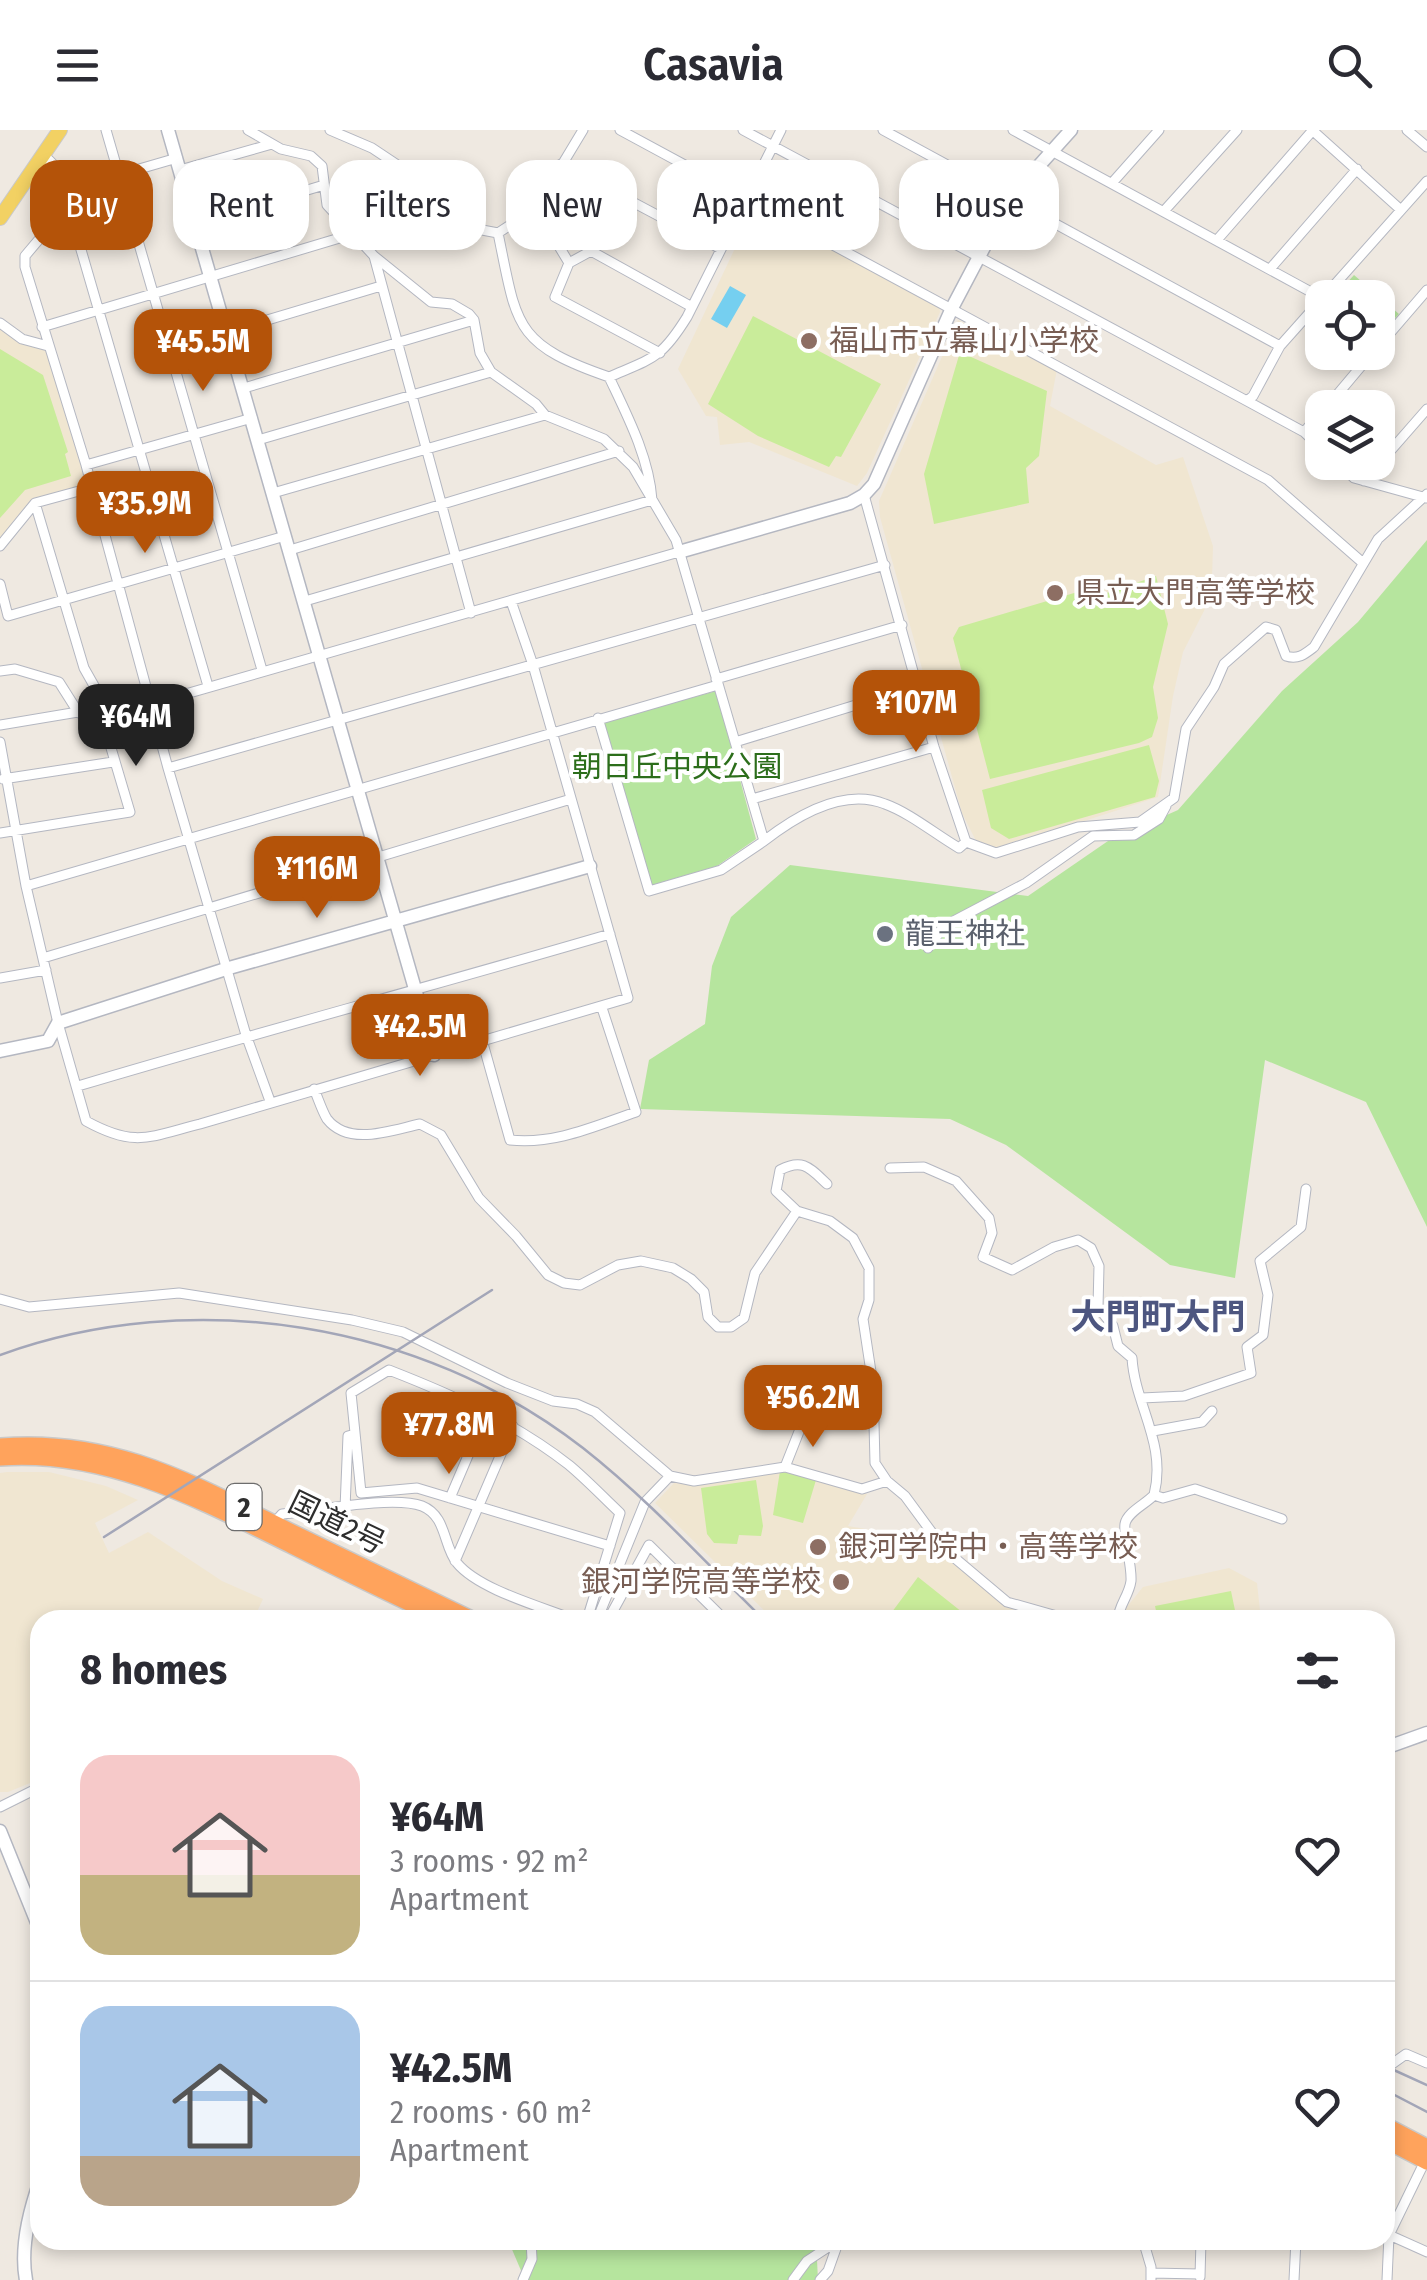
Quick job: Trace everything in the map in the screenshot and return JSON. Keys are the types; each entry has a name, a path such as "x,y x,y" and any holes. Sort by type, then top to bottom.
{"highway":[{"name":"国道2号","path":"0,1446 86,1448 137,1460 188,1479 453,1610"},
{"name":"国道2号","path":"0,1458 83,1461 132,1472 424,1610"},
{"path":"1395,2134 1426,2157"},
{"path":"1395,2144 1426,2157"}],"main road":[{"path":"0,218 60,130"}],"street":[{"path":"106,130 115,160"},
{"path":"168,130 177,160"},
{"path":"248,130 272,144 311,156 322,166 329,208"},
{"path":"330,130 372,148 402,168 432,194 443,218 498,233 506,228"},
{"path":"563,160 582,130"},
{"path":"744,130 1304,432"},
{"path":"765,160 781,130"},
{"path":"883,130 939,160"},
{"path":"1013,130 1305,289"},
{"path":"1043,160 1070,130"},
{"path":"1112,182 1159,130"},
{"path":"1164,211 1237,130"},
{"path":"1217,240 1313,130 1400,210"},
{"path":"1408,130 1427,147"},
{"path":"627,132 676,160"},
{"path":"197,160 272,144"},
{"path":"44,156 50,160"},
{"path":"1270,269 1357,170"},
{"path":"1338,280 1427,181"},
{"path":"309,190 324,185"},
{"path":"1059,225 1280,346"},
{"path":"498,233 509,297 520,322 541,347 574,365 609,377 668,347 720,250"},
{"path":"42,327 329,241"},
{"path":"31,250 24,267 86,465 246,1035 270,1101"},
{"path":"81,250 208,686"},
{"path":"141,250 262,670"},
{"path":"203,250 434,1056"},
{"path":"368,250 431,302 462,309 474,320 480,353 491,372 545,415 594,433 633,467 676,540 764,842"},
{"path":"562,250 569,262"},
{"path":"841,250 1268,480 1362,563"},
{"path":"35,503 84,668 97,691 124,709 151,704 850,503 874,484 952,308 983,250"},
{"path":"660,353 555,298 569,262 591,251 692,307"},
{"path":"374,256 471,613"},
{"path":"226,332 381,286"},
{"path":"1395,327 1427,290"},
{"path":"1247,401 1280,346 1305,317"},
{"path":"244,388 474,320"},
{"path":"0,323 22,338 48,346"},
{"path":"1340,390 1358,370"},
{"path":"258,440 491,372"},
{"path":"609,377 630,422 652,500"},
{"path":"1395,445 1427,408"},
{"path":"273,494 545,415"},
{"path":"86,465 252,418"},
{"path":"290,550 618,451"},
{"path":"1364,480 1426,497"},
{"path":"0,546 35,503 90,488"},
{"path":"864,495 934,747 966,842"},
{"path":"966,842 996,853 1078,827 1140,822 1174,798 1186,729 1224,664 1266,628 1276,630 1286,656 1303,655 1314,646 1378,539 1426,497"},
{"path":"304,601 652,500"},
{"path":"0,584 8,616 285,536"},
{"path":"168,768 884,565"},
{"path":"0,742 3,779 42,958 86,1121 135,1140 200,1124 628,998 511,600"},
{"path":"26,886 902,625"},
{"path":"0,671 15,668 58,682 78,712 106,730 130,812 0,833"},
{"path":"734,742 918,686"},
{"path":"0,725 78,712"},
{"path":"598,718 649,891 721,870 796,816 864,798 887,804 959,848 966,842"},
{"path":"752,800 934,747"},
{"path":"3,779 113,762"},
{"path":"42,958 571,799"},
{"path":"928,948 944,926 1026,883 1092,836 1134,835 1159,819 1168,802"},
{"path":"0,1051 48,1041 58,1023 229,968 590,866"},
{"path":"78,1086 610,934"},
{"path":"0,978 46,970"},
{"path":"482,1040 510,1140 534,1142 576,1132 636,1112 602,1008"},
{"path":"314,1089 328,1120 350,1133 372,1134 420,1124 441,1136 480,1198 548,1275 564,1283 580,1284 618,1266 640,1261 673,1268 704,1292 708,1317 718,1327 731,1327 744,1318 755,1272 796,1211"},
{"path":"826,1184 804,1165 793,1163 780,1170 776,1191 796,1211 830,1221 852,1238 869,1268 869,1300 863,1319 873,1385 875,1463 944,1548 1007,1602 1035,1610"},
{"path":"890,1168 924,1167 956,1181 989,1218 992,1233 983,1257 1012,1270 1054,1247 1078,1240 1091,1248 1099,1266 1098,1307 1113,1326 1118,1346 1132,1358 1133,1379 1153,1431 1157,1468 1154,1495 1127,1517 1124,1525 1132,1570 1130,1589 1119,1610"},
{"path":"1142,1398 1184,1396 1251,1373 1247,1347 1263,1335 1268,1295 1260,1261 1301,1227 1306,1189"},
{"path":"0,1298 28,1307 179,1293 334,1317 403,1332 507,1383 594,1412 670,1476 694,1481 785,1467 862,1489 887,1482"},
{"path":"590,1610 610,1546 620,1513 569,1466 487,1411 389,1370 351,1393 362,1493 417,1488 610,1546"},
{"path":"1153,1431 1202,1422 1212,1410"},
{"path":"450,1498 487,1411"},
{"path":"785,1467 804,1419"},
{"path":"455,1562 513,1426"},
{"path":"346,1508 348,1436 355,1434"},
{"path":"598,1610 645,1502 670,1476"},
{"path":"1154,1495 1163,1498 1195,1489 1282,1519"},
{"path":"274,1523 282,1514 390,1502 424,1506 438,1519 455,1562 476,1579 551,1610"},
{"path":"613,1610 649,1545 716,1610"},
{"path":"1395,1744 1427,1733"},
{"path":"0,1807 30,1792"},
{"path":"0,1830 30,1905"},
{"path":"1395,2062 1406,2054 1427,2063"},
{"path":"1395,2218 1426,2157"},
{"path":"26,2280 24,2252 30,2212"},
{"path":"1395,2238 1427,2252"},
{"path":"523,2280 532,2250"},
{"path":"793,2280 807,2261 824,2250"},
{"path":"820,2280 835,2250"},
{"path":"1145,2250 1151,2277 1200,2277 1201,2250"},
{"path":"1294,2280 1296,2250"},
{"path":"1386,2280 1387,2250"}],"shaded area":[{"name":"福山市立幕山小学校","path":"734,250 834,250 939,305 940,312 867,473 857,486 749,442 720,445 717,417 706,416 678,369"},
{"name":"県立大門高等学校","path":"958,320 1057,369 1050,406 1156,465 1183,457 1213,546 1206,607 1183,652 1173,696 1158,797 998,849 976,841 962,813 880,517 879,501"},
{"path":"0,329 46,350 83,483 82,487 32,500 0,542"},
{"name":"銀河学院中・高等学校","path":"779,1469 867,1494 848,1526 901,1535 922,1531 947,1559 1016,1610 764,1610 655,1503 674,1483 705,1485"},
{"path":"49,1472 106,1486 138,1500 95,1523 109,1553 148,1532 222,1581 263,1599 258,1610 30,1610 30,1783 8,1792 0,1792 0,1473"},
{"name":"銀河学院中・高等学校","path":"1229,1568 1257,1583 1260,1610 1126,1610 1143,1587"}],"green space":[{"path":"753,316 881,384 841,457 836,456 829,467 758,436 708,404"},
{"path":"0,349 43,375 68,452 65,454 71,476 25,490 0,518"},
{"path":"960,352 1047,391 1039,456 1026,468 1029,503 934,524 924,474"},
{"path":"1427,540 1427,1227 1366,1102 1265,1060 1235,1278 1170,1265 1006,1145 950,1119 640,1109 649,1060 705,1024 712,966 731,917 790,865 1028,896 1108,841 1178,810 1282,691 1358,622"},
{"path":"1156,576 1168,624 1153,687 1158,718 1152,737 990,779 953,638 959,627 1101,585 1104,594"},
{"name":"朝日丘中央公園","path":"716,691 756,839 717,866 652,885 603,722"},
{"path":"1149,745 1159,781 1155,797 1009,839 991,828 982,790"},
{"path":"780,1471 816,1480 803,1523 773,1515"},
{"path":"756,1480 761,1536 739,1535 737,1544 714,1543 707,1534 701,1488"},
{"path":"918,1577 959,1610 893,1610"},
{"path":"1231,1591 1235,1610 1156,1610 1155,1606"},
{"path":"512,2250 816,2250 818,2280 525,2280"}],"water":[{"path":"730,286 746,295 727,328 711,319"}],"railway":[{"path":"104,1537 492,1290"},
{"path":"0,1355 74,1334 150,1322 227,1320 303,1328 378,1345 451,1370 519,1405 583,1448 653,1510 754,1610"},
{"path":"1395,2071 1427,2085"},
{"path":"1395,2095 1427,2112"}],"place":[{"name":"福山市立幕山小学校","path":"809,341"},
{"name":"県立大門高等学校","path":"1055,593"},
{"name":"龍王神社","path":"885,934"},
{"name":"銀河学院中・高等学校","path":"818,1547"},
{"name":"銀河学院高等学校","path":"841,1582"}],"district":[{"name":"大門町大門","path":"1158,1317"}]}
